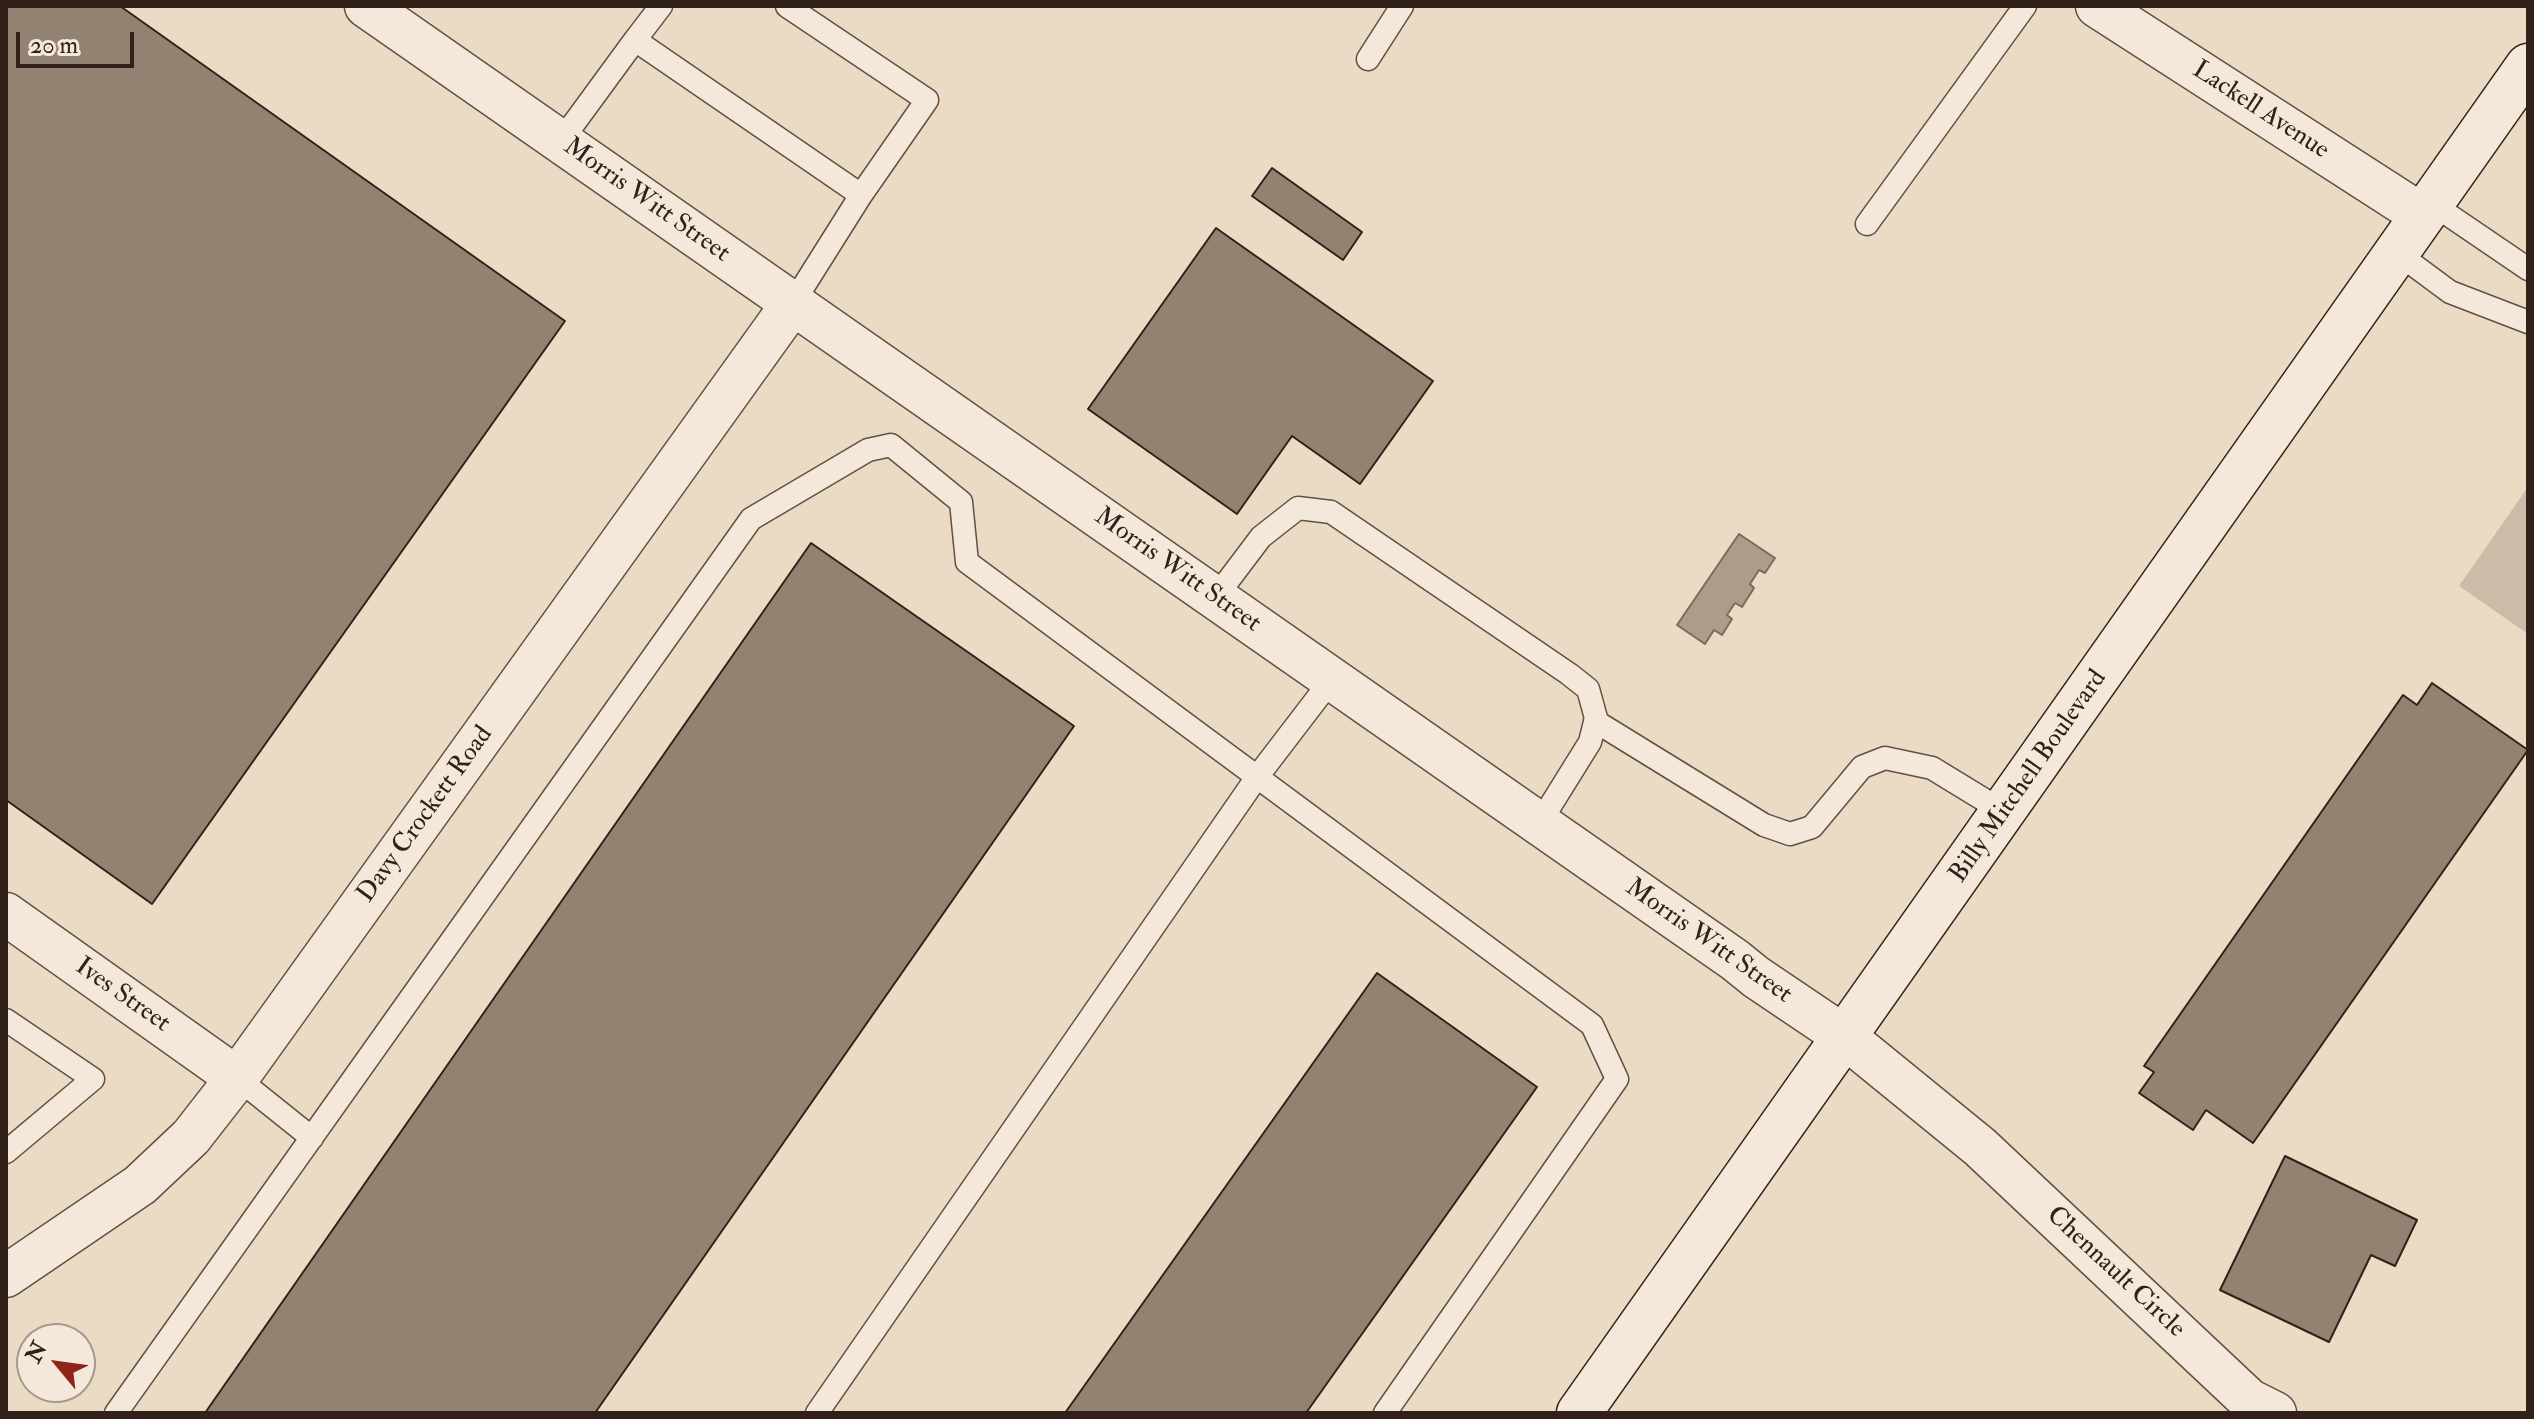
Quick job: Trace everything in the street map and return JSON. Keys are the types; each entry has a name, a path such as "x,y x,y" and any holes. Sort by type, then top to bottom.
{"main road":[{"name":"Billy Mitchell Boulevard","path":"1579,1413 2528,66"},
{"name":"Billy Mitchell Boulevard","path":"2477,141 2528,113"}],"street":[{"name":"Morris Witt Street","path":"366,6 1845,1037 1980,1147"},
{"name":"Lackell Avenue","path":"2097,6 2427,209"},
{"name":"Davy Crockett Road","path":"6,1276 140,1185 191,1137 237,1078 793,303"},
{"name":"Ives Street","path":"6,914 237,1078"},
{"name":"Chennault Circle","path":"1980,1147 2256,1409"}],"lane":[{"path":"561,141 661,6"},
{"path":"787,6 927,100 861,195 793,303"},
{"path":"1368,59 1402,6"},
{"path":"1867,224 2025,6"},
{"path":"635,40 861,195"},
{"path":"2427,209 2528,269"},
{"path":"2396,252 2450,292 2528,322"},
{"path":"116,1413 751,519 868,450 891,445 961,502 967,562 1592,1025 1617,1079 1385,1413"},
{"path":"1215,598 1261,537 1298,508 1331,512 1569,674 1588,689 1595,721 1590,742 1539,824"},
{"path":"817,1413 1257,777 1332,679"},
{"path":"1595,721 1764,825 1790,834 1812,827 1862,767 1885,758 1932,768 2004,812"},
{"path":"6,1020 93,1079 6,1152"},
{"path":"237,1078 312,1138"}],"shaded area":[{"path":"2528,487 2528,634 2459,586"},
{"path":"1739,534 1775,558 1765,573 1759,570 1750,584 1754,588 1742,607 1735,603 1727,615 1732,619 1722,635 1714,630 1705,644 1677,625"}],"building":[{"path":"6,6 120,6 565,321 152,904 6,800"},
{"path":"1272,168 1362,232 1343,260 1252,196"},
{"path":"1216,228 1433,381 1360,484 1292,436 1237,514 1088,409"},
{"path":"811,543 1074,726 595,1413 205,1413"},
{"path":"2432,683 2528,750 2253,1143 2206,1110 2193,1130 2139,1093 2154,1072 2144,1066 2403,695 2417,705"},
{"path":"1377,973 1537,1087 1306,1413 1065,1413"},
{"path":"2285,1156 2417,1220 2395,1266 2371,1255 2329,1342 2220,1290"}]}
